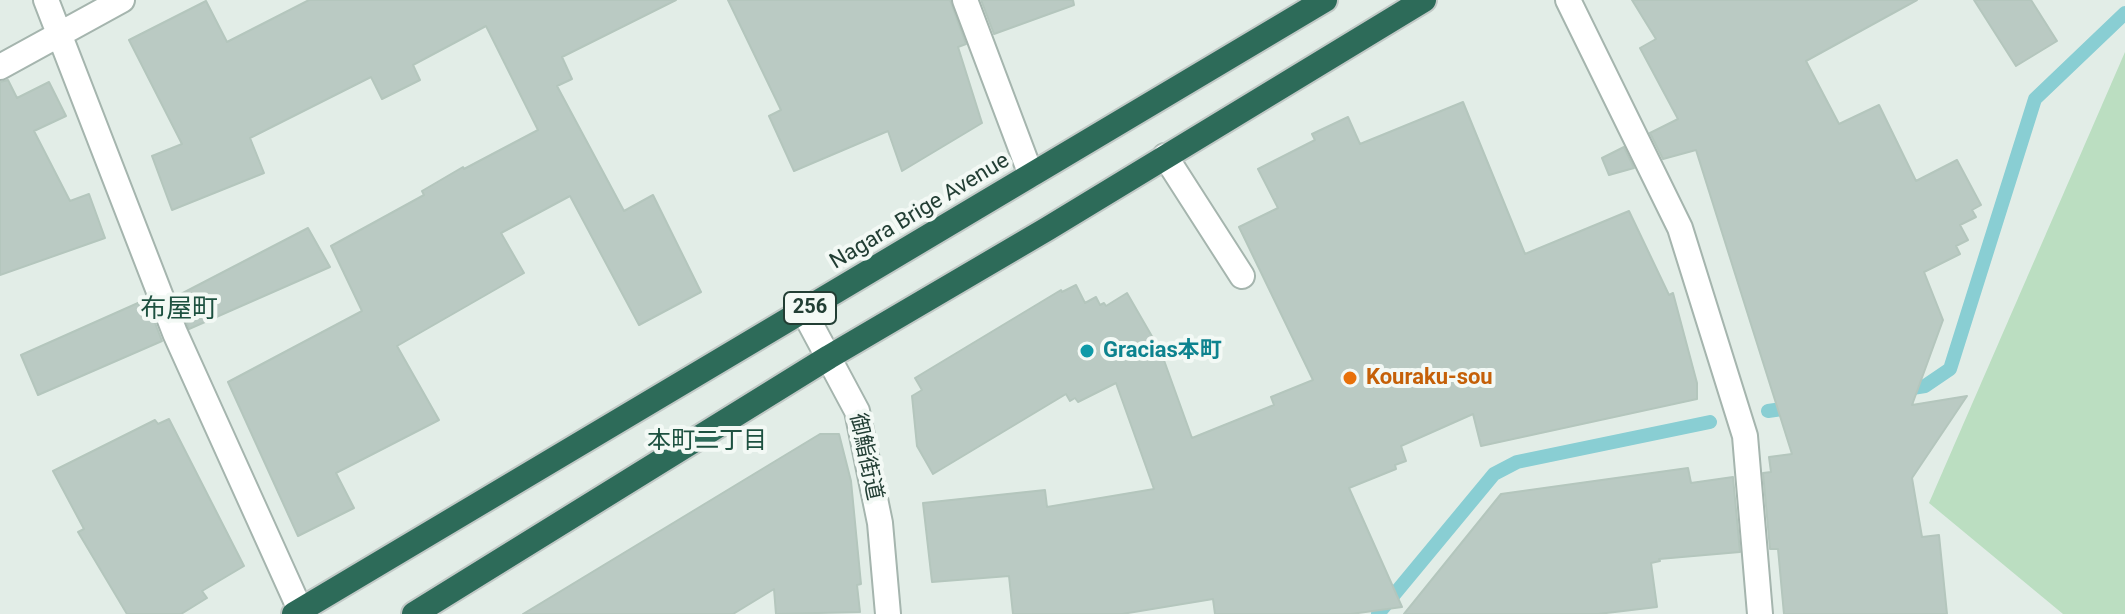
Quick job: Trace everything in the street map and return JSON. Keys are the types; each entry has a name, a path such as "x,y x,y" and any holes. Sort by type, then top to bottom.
{"highway":[{"name":"Nagara Brige Avenue","path":"299,613 1325,0"},
{"name":"256","path":"414,614 829,357 1047,229 1424,0"}],"street":[{"path":"46,0 175,333 299,613"},
{"path":"0,67 122,0"},
{"path":"965,0 1031,175"},
{"path":"1568,0 1680,228 1736,406 1745,436 1760,614"},
{"path":"1165,156 1242,276"},
{"name":"御鮨街道","path":"804,312 857,411 880,523 888,614"}],"green space":[{"path":"2125,52 2125,614 2063,614 1929,503"}],"building":[{"path":"309,0 676,0 562,57 572,79 557,86 624,211 653,195 701,292 639,325 570,196 501,233 524,273 397,346 439,420 336,473 354,508 298,536 228,382 362,311 331,246 424,195 422,191 463,167 538,130 486,26 413,65 420,80 382,99 371,77 250,138 264,173 172,210 152,156 182,144 129,40 206,1 227,42"},
{"path":"728,0 950,0 966,44 958,47 982,123 902,171 888,131 794,171 769,116 781,110"},
{"path":"981,0 1073,0 1074,5 994,34"},
{"path":"1632,0 1917,0 1806,61 1839,124 1879,105 1916,181 1957,160 1981,205 1972,210 1976,217 1960,225 1968,240 1956,246 1960,254 1924,272 1943,320 1912,405 1967,396 1912,478 1922,537 1939,535 1947,614 1784,614 1778,549 1770,549 1763,473 1771,472 1769,457 1792,454 1696,150 1663,159 1650,133 1678,119 1640,48 1656,39"},
{"path":"1974,0 2031,0 2057,41 2016,66"},
{"path":"8,80 17,98 49,82 66,116 34,131 70,201 89,194 105,238 0,275 0,82"},
{"path":"1463,102 1525,254 1629,211 1669,295 1673,293 1697,383 1697,399 1481,446 1473,414 1401,446 1406,461 1395,465 1396,469 1349,488 1402,607 1351,614 1215,614 1213,599 1122,614 1013,614 1009,576 932,582 923,503 1045,490 1047,507 1154,489 1116,383 1078,402 1075,398 1070,401 1066,394 933,474 917,446 912,396 922,390 915,378 1061,290 1076,285 1085,303 1096,297 1100,305 1104,303 1106,306 1127,293 1161,352 1192,438 1274,405 1271,397 1313,380 1239,227 1278,208 1258,169 1315,140 1312,134 1348,117 1360,144"},
{"path":"1624,147 1634,168 1609,175 1602,158"},
{"path":"308,228 330,267 189,329 177,296"},
{"path":"138,303 143,314 150,310 162,341 38,395 21,355"},
{"path":"169,419 244,566 202,591 207,598 181,614 127,614 78,532 84,529 53,471 155,420 158,424"},
{"path":"820,434 839,434 851,481 861,584 857,585 860,612 776,614 774,589 733,614 523,614"},
{"path":"1688,468 1691,483 1733,477 1740,552 1659,559 1651,563 1657,607 1598,614 1404,614 1501,494"}],"waterway":[{"path":"1900,390 1925,386 1950,369 2035,99 2125,13"},
{"path":"1768,411 1796,407"},
{"path":"1378,614 1494,474 1517,462 1710,422"}],"place":[{"name":"Gracias本町","path":"1087,351"},
{"name":"Kouraku-sou","path":"1350,378"}],"district":[{"name":"布屋町","path":"179,310"},
{"name":"本町二丁目","path":"707,442"}]}
